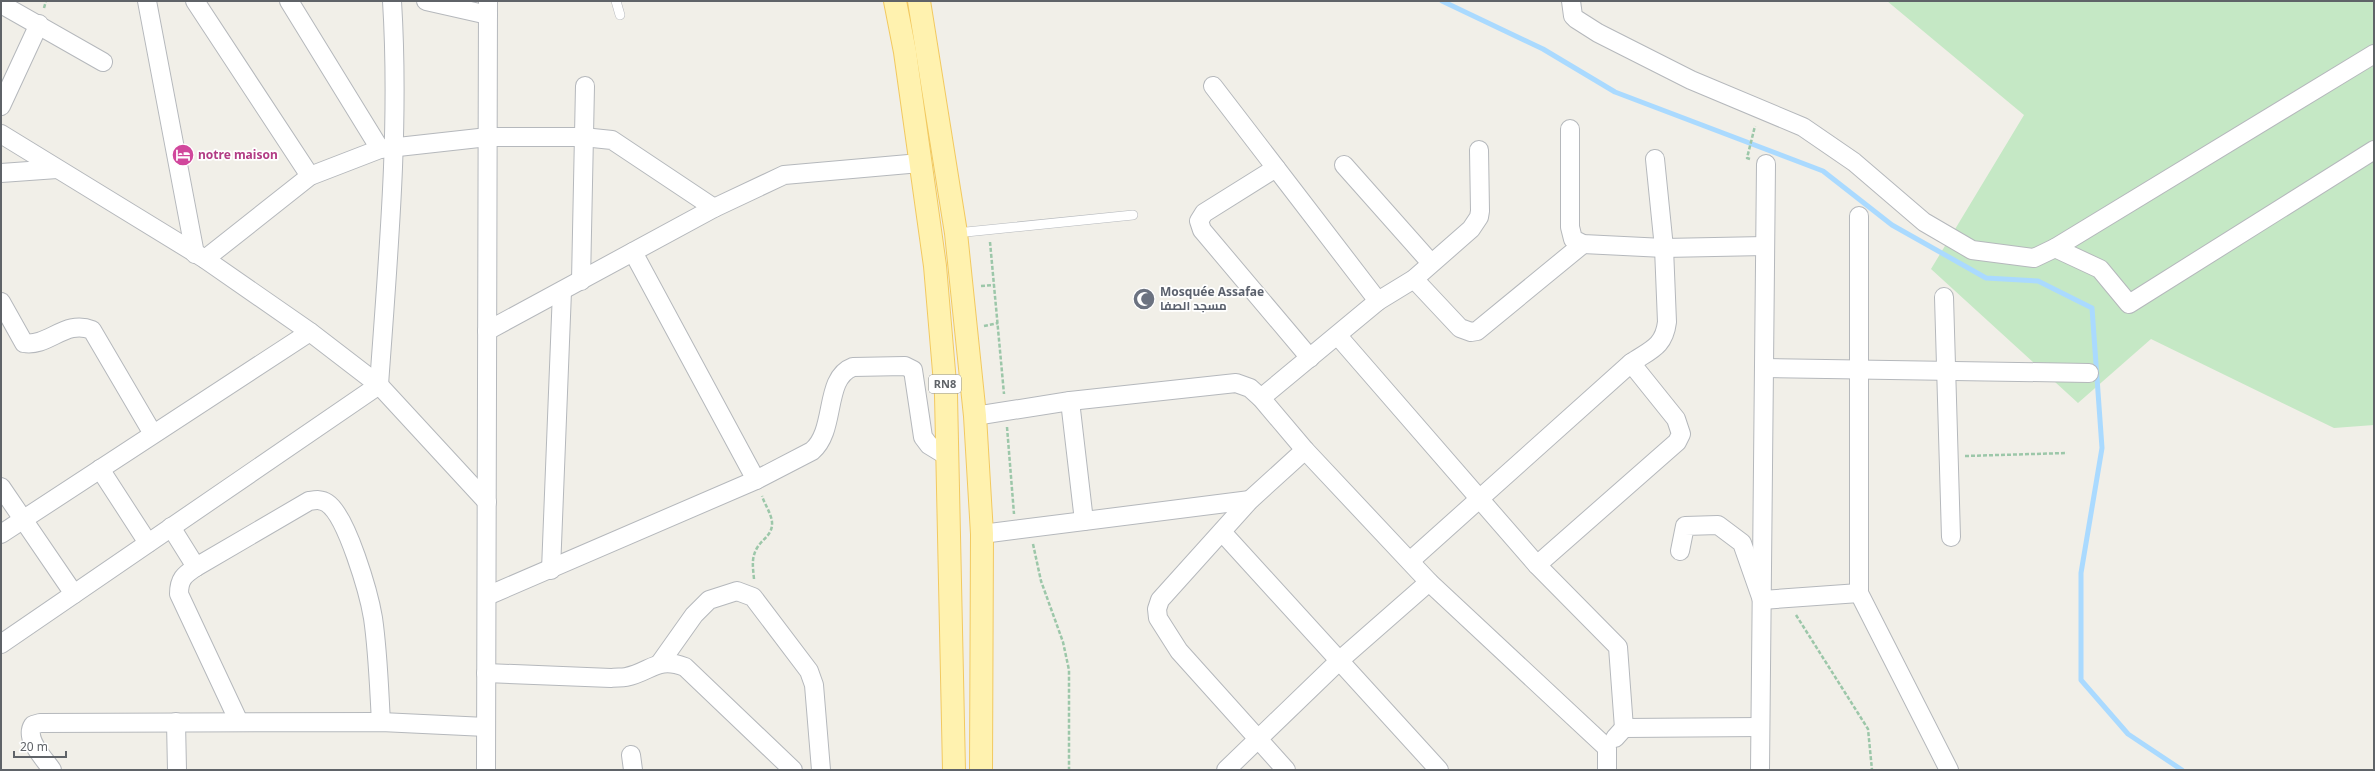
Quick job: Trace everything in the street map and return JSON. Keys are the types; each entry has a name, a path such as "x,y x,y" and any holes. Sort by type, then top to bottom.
{"main road":[{"name":"RN8","path":"895,1 905,52 935,266 946,395 954,770"},
{"name":"RN8","path":"919,1 956,233 974,416 982,534 981,770"}],"street":[{"path":"147,1 200,256"},
{"path":"195,1 310,176"},
{"path":"289,1 388,148"},
{"path":"380,385 388,148 396,68 392,1"},
{"path":"426,1 488,8 486,770"},
{"path":"1571,1 1572,16 1598,33 1691,80 1803,127 1854,162 1924,222 1972,250 2034,258 2056,248 2374,54"},
{"path":"1,4 39,24 103,62"},
{"path":"1,106 39,24"},
{"path":"581,281 585,86"},
{"path":"1213,86 1378,301"},
{"path":"1570,129 1570,227 1573,239 1583,244 1664,248 1765,246"},
{"path":"1,134 200,256 310,332 380,385 487,502"},
{"path":"200,256 310,176 388,148 488,137 583,137 612,140 714,208"},
{"path":"1261,398 1338,336 1378,301 1414,279 1471,229 1479,217 1480,150"},
{"path":"2056,248 2100,269 2129,304 2374,150"},
{"path":"1410,561 1631,363 1660,344 1666,333 1664,248 1655,159"},
{"path":"488,331 714,208 784,175 920,163"},
{"path":"1760,770 1766,164"},
{"path":"1344,165 1431,264"},
{"path":"1276,168 1204,213 1199,221 1202,230 1310,358"},
{"path":"1,173 57,169"},
{"path":"1859,216 1859,593 1949,770"},
{"path":"1414,279 1460,328 1471,332 1477,330 1583,244"},
{"path":"633,252 756,480"},
{"path":"551,570 562,291"},
{"path":"1944,297 1951,537"},
{"path":"1,302 24,344 32,345 76,326 92,330 153,434"},
{"path":"1,534 310,332"},
{"path":"1338,336 1536,565 1618,647 1624,728 1606,748"},
{"path":"1536,565 1677,442 1681,434 1676,419 1631,363"},
{"path":"487,596 551,570 756,480 818,446 826,429 840,377 846,370 862,366 905,366 913,370 923,437 929,445 947,456"},
{"path":"1764,368 2089,373"},
{"path":"974,416 1070,401 1236,383 1250,388 1261,398 1305,450 1429,582 1606,748 1607,770"},
{"path":"1,644 380,385"},
{"path":"1070,401 1084,521"},
{"path":"1286,770 1179,651 1158,618 1157,610 1160,600 1250,500 1305,450"},
{"path":"100,469 148,543"},
{"path":"1,488 74,594"},
{"path":"239,722 179,594 179,584 183,576 196,567 309,501 318,500 327,503 332,508 351,543 363,577 373,618 382,722"},
{"path":"982,534 1250,500"},
{"path":"1680,551 1685,526 1718,524 1742,543 1762,600"},
{"path":"171,527 196,567"},
{"path":"1222,532 1439,770"},
{"path":"1226,770 1340,660 1429,582"},
{"path":"660,662 694,615 709,600 737,591 753,598 809,671 814,685 821,770"},
{"path":"1762,600 1786,600 1859,593"},
{"path":"486,673 611,678 627,677 660,662 673,662 685,667 794,770"},
{"path":"176,722 177,770"},
{"path":"52,770 31,738 29,730 33,725 40,723 382,722 486,727"},
{"path":"1624,728 1760,727"}],"lane":[{"path":"616,1 620,15"},
{"path":"956,233 1133,215"}],"path":[{"path":"1760,110 1747,158 1766,164"},
{"path":"989,229 1016,530 1036,547 1041,581 1063,642 1069,670 1069,770"},
{"path":"1949,457 2067,453"},
{"path":"753,598 752,562 757,548 771,532 772,523 770,513 756,480"},
{"path":"1786,600 1868,729 1872,770"}],"green space":[{"path":"1887,1 2374,1 2374,425 2334,428 2151,339 2078,403 1931,269 2024,115"}],"waterway":[{"path":"1442,1 1543,49 1615,92 1823,171 1892,225 1986,278 2038,281 2092,308 2102,448 2081,573 2081,680 2128,734 2182,770"}],"place":[{"name":"notre maison","path":"183,155"},
{"name":"Mosquée Assafae مسجد الصفا","path":"1144,299"}]}
